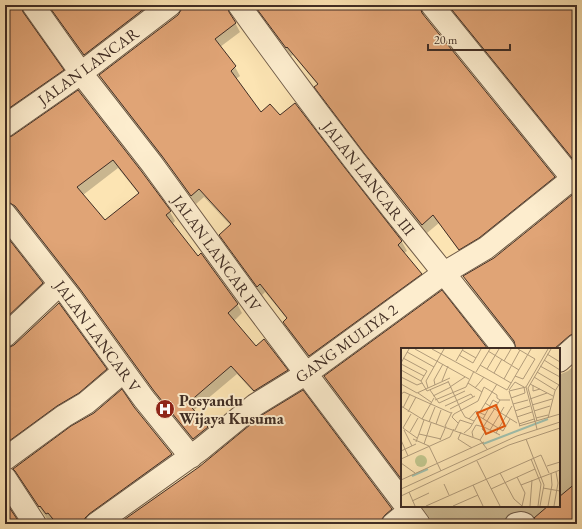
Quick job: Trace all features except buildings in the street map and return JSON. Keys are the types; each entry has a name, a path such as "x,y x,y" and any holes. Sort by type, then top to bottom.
{"street":[{"name":"JALAN LANCAR IV","path":"33,5 81,73 152,164 401,502"},
{"name":"JALAN LANCAR","path":"5,126 81,73 170,5"},
{"name":"JALAN LANCAR III","path":"239,5 306,97 394,211 503,348"},
{"path":"432,5 576,180"},
{"name":"GANG MULIYA 2","path":"96,524 191,456 255,405 307,373 444,272 486,248 576,180"},
{"name":"JALAN LANCAR V","path":"5,214 60,284 144,399 191,456"},
{"path":"5,336 60,284"},
{"path":"560,360 577,345"},
{"path":"5,459 64,416 86,403 124,371"},
{"path":"5,478 35,524"}],"place":[{"name":"Posyandu Wijaya Kusuma","path":"165,409"}]}
